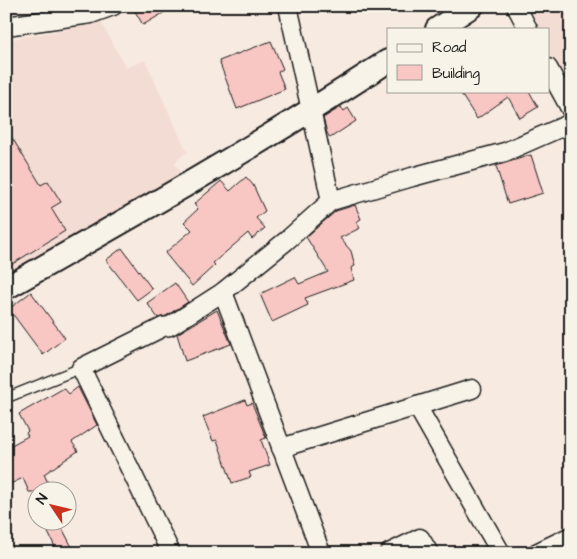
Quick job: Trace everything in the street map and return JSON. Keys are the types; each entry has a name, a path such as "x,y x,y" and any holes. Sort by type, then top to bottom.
{"street":[{"path":"6,26 91,14 113,6"},
{"path":"288,6 310,112 332,201"},
{"path":"439,28 472,6"},
{"path":"516,6 527,28"},
{"path":"6,288 136,215 310,112 387,62"},
{"path":"550,72 571,110"},
{"path":"170,553 81,368 163,327 170,326 224,292 332,201 505,152 571,123"},
{"path":"224,292 321,553"},
{"path":"281,448 472,389"},
{"path":"417,406 501,553"},
{"path":"536,553 571,536"},
{"path":"389,553 420,538 429,553"}],"lane":[{"path":"6,398 81,368"}],"shaded area":[{"path":"521,6 571,6 571,95 550,58 550,28 533,28"},
{"path":"100,20 126,68 145,60 187,152 174,163 185,178 6,276 6,40 69,29"}],"building":[{"path":"132,6 175,6 143,25"},
{"path":"271,41 283,69 278,72 285,89 237,109 219,61"},
{"path":"460,92 530,92 538,107 520,118 508,97 477,119"},
{"path":"341,107 344,111 348,108 356,121 330,138 323,118"},
{"path":"6,128 41,185 48,181 61,202 51,208 65,231 6,268"},
{"path":"531,155 543,193 508,204 496,166"},
{"path":"246,177 253,185 265,211 256,218 265,228 252,239 248,233 213,263 215,265 192,286 165,253 192,230 184,222 198,209 194,204 221,181 230,191"},
{"path":"355,205 361,219 356,222 360,228 340,238 351,251 355,266 351,268 354,280 305,298 308,305 272,322 260,294 295,277 299,284 328,272 306,237 336,211"},
{"path":"122,248 152,289 137,300 106,260"},
{"path":"175,283 188,302 166,316 158,318 147,303"},
{"path":"31,292 65,338 43,355 9,309"},
{"path":"217,310 231,344 185,361 177,334"},
{"path":"78,387 97,425 72,442 78,451 44,474 48,482 28,482 28,490 23,478 6,486 6,448 28,436 26,433 28,431 19,414 64,388 69,394"},
{"path":"245,400 247,405 252,403 266,438 261,440 270,465 249,472 251,477 232,483 217,440 213,441 203,417"},
{"path":"48,532 64,532 75,553 58,553"}]}
